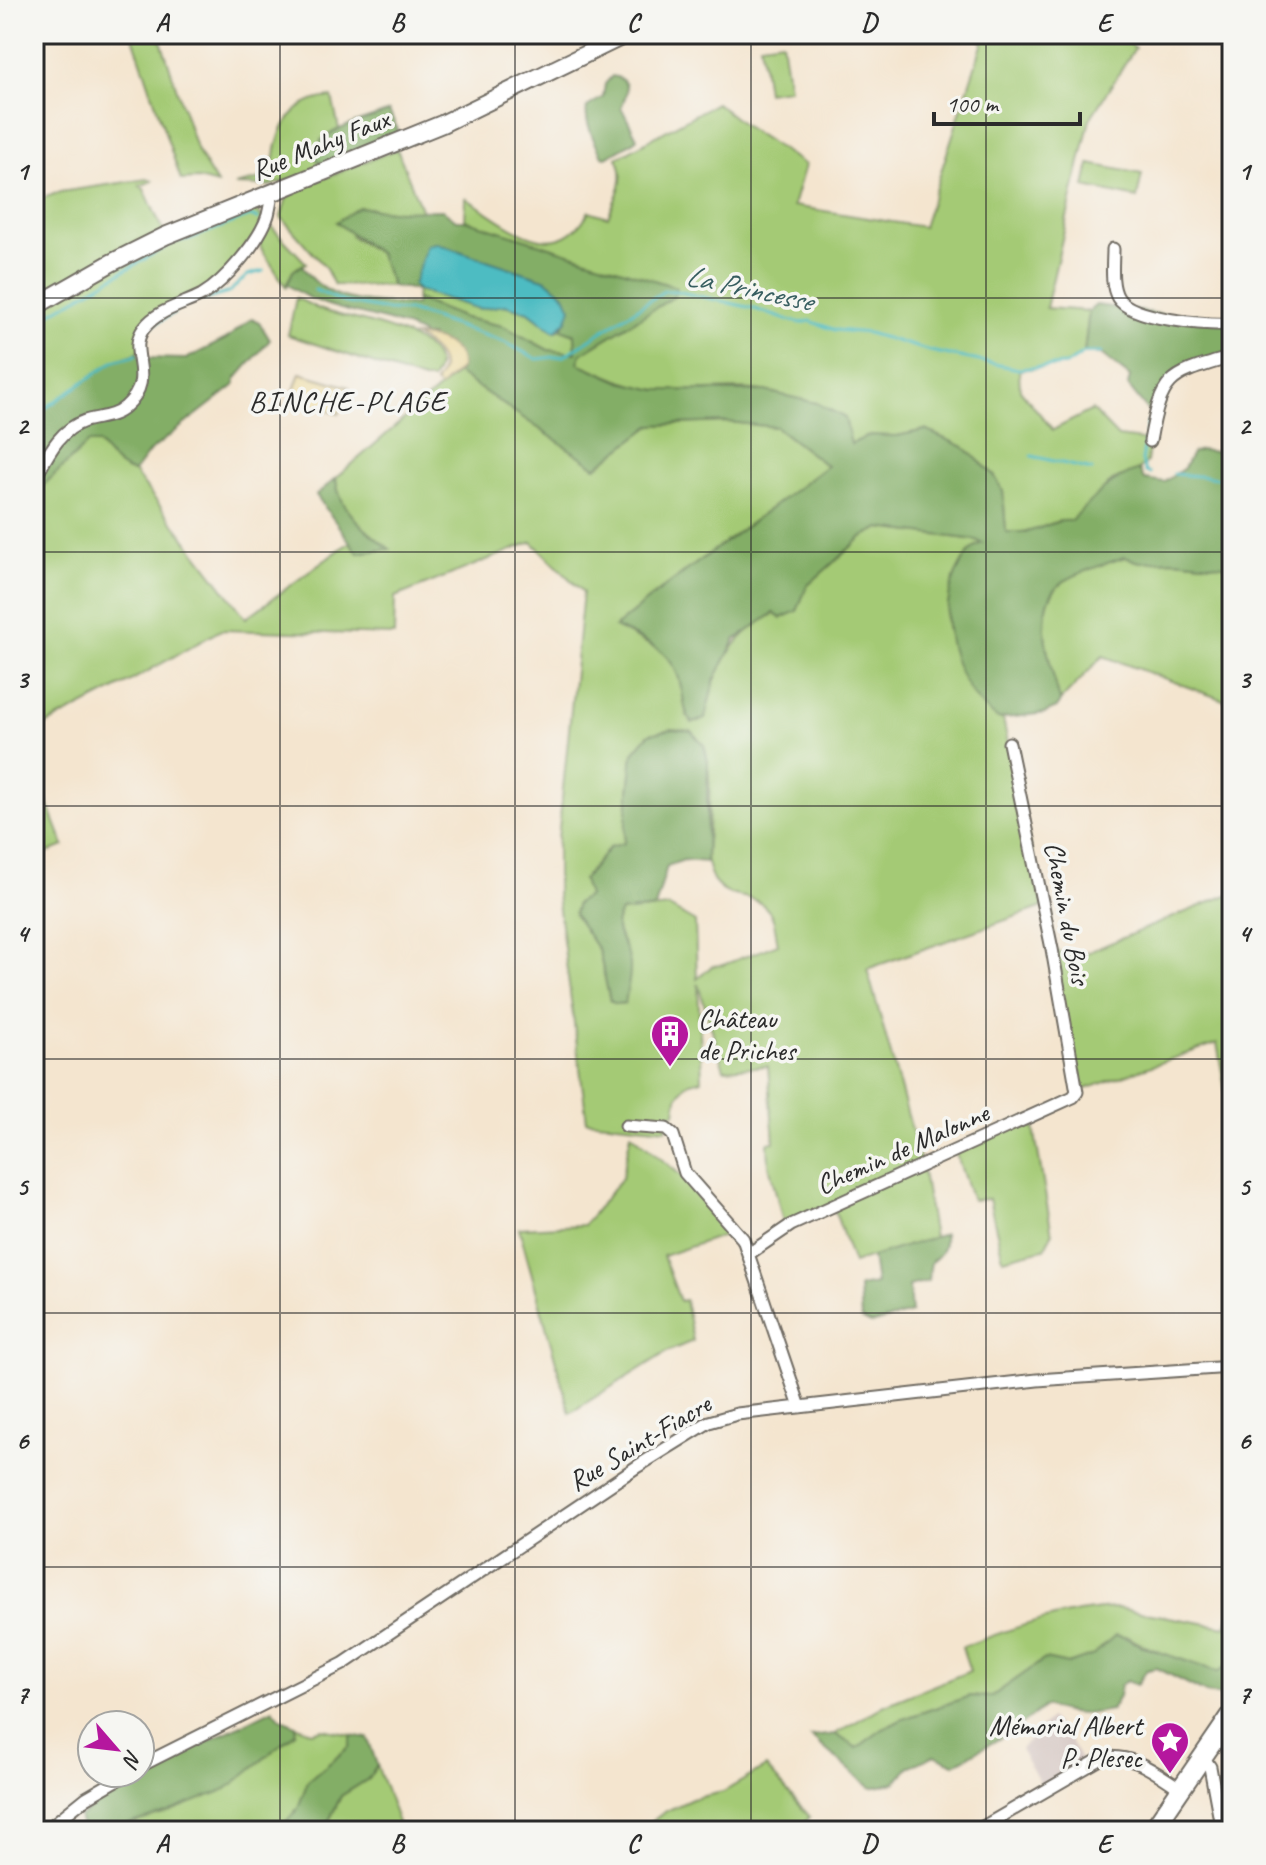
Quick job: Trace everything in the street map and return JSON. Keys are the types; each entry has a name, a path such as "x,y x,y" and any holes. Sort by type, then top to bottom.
{"main road":[{"path":"1152,1831 1232,1714"}],"street":[{"name":"Rue Mahy Faux","path":"34,307 165,236 442,124 627,34"},
{"path":"34,480 54,444 72,427 117,413 132,400 142,376 140,333 155,318 202,294 227,275 264,224 273,191"},
{"path":"1113,249 1115,289 1118,299 1124,304 1132,309 1183,322 1232,324"},
{"path":"1150,441 1163,393 1173,377 1189,369 1232,357"},
{"name":"Chemin du Bois","path":"1009,743 1052,949 1077,1092"},
{"name":"Chemin de Malonne","path":"750,1253 791,1225 1073,1097 1077,1092"},
{"path":"626,1126 666,1129 673,1135 685,1173 743,1239 800,1407"},
{"name":"Rue Saint-Fiacre","path":"156,1758 343,1664 638,1466 709,1422 737,1414 1037,1380 1232,1367"},
{"path":"976,1831 1102,1758 1116,1756 1135,1761 1181,1789"},
{"path":"1203,1757 1210,1767 1222,1831"},
{"path":"45,1831 101,1789"}],"shaded area":[{"path":"1050,1718 1067,1735 1083,1763 1043,1788 1020,1749"}],"green space":[{"path":"132,34 159,34 197,151 217,184 198,179 181,180"},
{"path":"975,34 1118,34 1135,48 1090,119 1046,308 1089,311 1084,353 1066,365 1019,370 1020,390 1053,430 1092,410 1118,437 1150,441 1147,462 1139,470 1112,481 1071,522 1056,522 1030,532 1006,532 1003,491 994,475 964,447 925,430 897,436 870,436 851,444 787,397 755,390 658,390 627,383 577,363 581,354 675,296 465,220 466,198 514,228 546,240 562,238 576,229 589,211 608,217 621,180 617,158 716,103 805,165 793,206 923,227 983,42"},
{"path":"782,41 789,89 767,92 760,44"},
{"path":"612,76 625,83 626,92 621,107 637,138 606,157 602,156 593,139 586,113 587,107 603,97 605,84"},
{"path":"332,97 339,129 321,140 328,169 269,186 235,185 270,177 280,135 290,118 303,105"},
{"path":"389,111 399,132 395,139 328,169 317,160 316,150 330,134"},
{"path":"397,149 422,211 359,207 351,236 379,254 392,286 334,285 325,267 281,217 286,200 294,190"},
{"path":"1090,164 1142,174 1137,198 1085,187"},
{"path":"147,179 152,181 140,186 165,235 252,206 306,263 293,272 286,287 257,237 227,275 150,321 138,353 113,361 34,416 34,201 60,192"},
{"path":"359,207 391,211 443,210 456,220 465,220 676,287 675,296 581,354 578,363 621,382 657,390 765,391 817,403 845,418 851,444 870,435 897,436 925,430 964,447 994,475 1003,491 1006,532 1027,532 1056,522 1071,521 1102,491 1129,474 1139,470 1144,479 1164,482 1184,468 1192,453 1200,450 1216,452 1232,441 1232,566 1175,560 1140,562 1125,557 1062,583 1050,599 1045,627 1049,659 1060,701 1057,708 1045,713 998,719 982,705 958,669 948,626 952,583 965,557 982,543 880,528 862,537 807,586 797,611 781,618 774,613 735,640 714,681 705,719 692,723 677,674 665,655 615,627 827,466 776,427 727,422 652,425 596,467 457,373 461,368 430,336 319,302 287,284 293,271 302,265 312,278 337,295 367,302 416,305 416,299 464,318 503,326 548,350 576,353 575,334 561,329 567,320 565,295 546,280 435,243 413,285 417,290 392,286 379,254 336,222"},
{"path":"417,290 479,309 505,305 529,312 555,332 561,329 575,334 576,353 548,350 503,326 464,318 416,299"},
{"path":"296,298 319,309 397,331 417,340 432,351 438,364 432,380 423,380 288,335"},
{"path":"1096,305 1232,324 1232,357 1178,374 1155,420 1128,386 1130,377 1101,354 1084,353 1089,311"},
{"path":"252,318 259,322 270,340 236,379 235,385 150,451 134,472 119,465 98,443 88,443 34,494 34,416 114,361 138,353 140,358 186,359 226,339"},
{"path":"457,373 596,467 652,425 727,422 776,427 827,466 615,627 667,654 679,671 687,716 705,718 718,673 735,645 758,623 772,615 797,611 807,586 862,537 880,528 983,543 951,601 946,621 955,651 972,682 998,719 1003,719 1043,907 867,969 922,1166 934,1238 853,1263 833,1206 785,1230 769,1165 768,1143 774,1142 768,1066 724,1069 698,984 702,1080 686,1084 677,1098 675,1113 669,1114 666,1129 587,1121 557,895 557,848 583,592 532,542 395,597 394,635 221,630 34,731 34,494 88,443 98,443 119,465 134,472 246,618 350,542 358,553 388,548 347,509 336,478","holes":["704,745 709,788 706,856 712,878 726,892 759,902 767,909 774,921 778,944 723,965 712,966 697,979 695,922 669,907 621,912 615,925 628,963 628,979 625,1003 616,1004 610,1001 599,951 574,914 577,903 589,896 583,880 610,847 624,844 633,753"]},
{"path":"336,478 347,509 390,549 358,553 316,495"},
{"path":"1125,557 1140,562 1175,560 1232,566 1232,703 1103,656 1060,701 1046,643 1046,613 1050,599 1057,587 1070,578"},
{"path":"672,729 691,731 704,745 708,761 706,862 684,860 667,866 655,908 621,912 617,919 617,932 629,958 630,974 625,1003 616,1004 610,1001 599,951 574,914 577,903 588,896 583,880 610,847 624,843 633,753 649,734"},
{"path":"34,768 64,846 34,858"},
{"path":"1232,893 1232,1128 1217,1043 1077,1092 1052,949 1074,958"},
{"path":"1032,1116 1052,1234 1044,1249 1003,1259 989,1199 972,1200 955,1151"},
{"path":"631,1133 685,1179 727,1234 663,1256 680,1301 685,1300 693,1341 667,1352 570,1413 519,1228 584,1225 622,1178"},
{"path":"944,1234 943,1247 931,1262 928,1281 909,1286 911,1313 871,1324 861,1319 859,1287 876,1284 872,1257"},
{"path":"1117,1608 1226,1627 1232,1609 1232,1662 1218,1673 1159,1652 1127,1636 1106,1643 1094,1655 1068,1664 1045,1659 991,1697 970,1696 903,1719 857,1748 835,1734 885,1705 970,1671 962,1647 1057,1616"},
{"path":"1115,1635 1218,1672 1232,1662 1232,1697 1206,1693 1157,1668 1147,1670 1137,1685 1126,1681 1120,1686 1119,1697 1111,1710 1078,1714 1046,1706 1011,1732 954,1764 935,1755 909,1767 895,1783 871,1788 811,1737 835,1734 857,1748 903,1719 970,1696 991,1697 1045,1659 1068,1664 1094,1655"},
{"path":"273,1709 281,1719 296,1725 295,1733 227,1789 163,1814 104,1831 83,1831 79,1817 118,1789 156,1789 156,1767"},
{"path":"296,1725 312,1732 323,1729 352,1735 349,1747 308,1781 298,1808 287,1821 266,1831 104,1831 163,1814 266,1756 295,1733"},
{"path":"352,1735 368,1738 377,1765 368,1779 341,1796 324,1831 266,1831 287,1821 298,1808 308,1781 349,1747"},
{"path":"377,1765 401,1831 324,1831 341,1796 368,1779"},
{"path":"766,1767 810,1817 796,1831 640,1831 664,1812 692,1799 723,1792"}],"sand":[{"path":"415,336 439,340 458,353 461,368 440,388 435,383 442,369 441,362 429,345"},
{"path":"300,373 349,387 339,414 291,399"}],"water":[{"path":"435,243 547,280 565,295 571,308 567,320 555,332 529,312 505,305 479,309 417,290 413,285 427,245"}],"waterway":[{"path":"34,323 174,242 250,216 258,219"},
{"name":"La Princesse","path":"203,300 228,293 248,275 263,271"},
{"name":"La Princesse","path":"315,290 343,302 430,317 504,342 537,359 564,356 664,291 752,308 802,323 810,321 835,330 868,333 930,351 1019,369 1066,365 1084,353 1101,353"},
{"name":"La Princesse","path":"153,325 174,313"},
{"name":"La Princesse","path":"34,416 114,361 136,355"},
{"path":"1146,433 1148,421"},
{"path":"1145,440 1142,461 1146,472 1150,473"},
{"path":"1032,456 1092,470"},
{"name":"La Princesse","path":"1174,474 1232,479"}],"place":[{"name":"Château de Priches","path":"670,1068"},
{"name":"Mémorial Albert P. Plesec","path":"1170,1775"}],"district":[{"name":"BINCHE-PLAGE","path":"348,401"}]}
